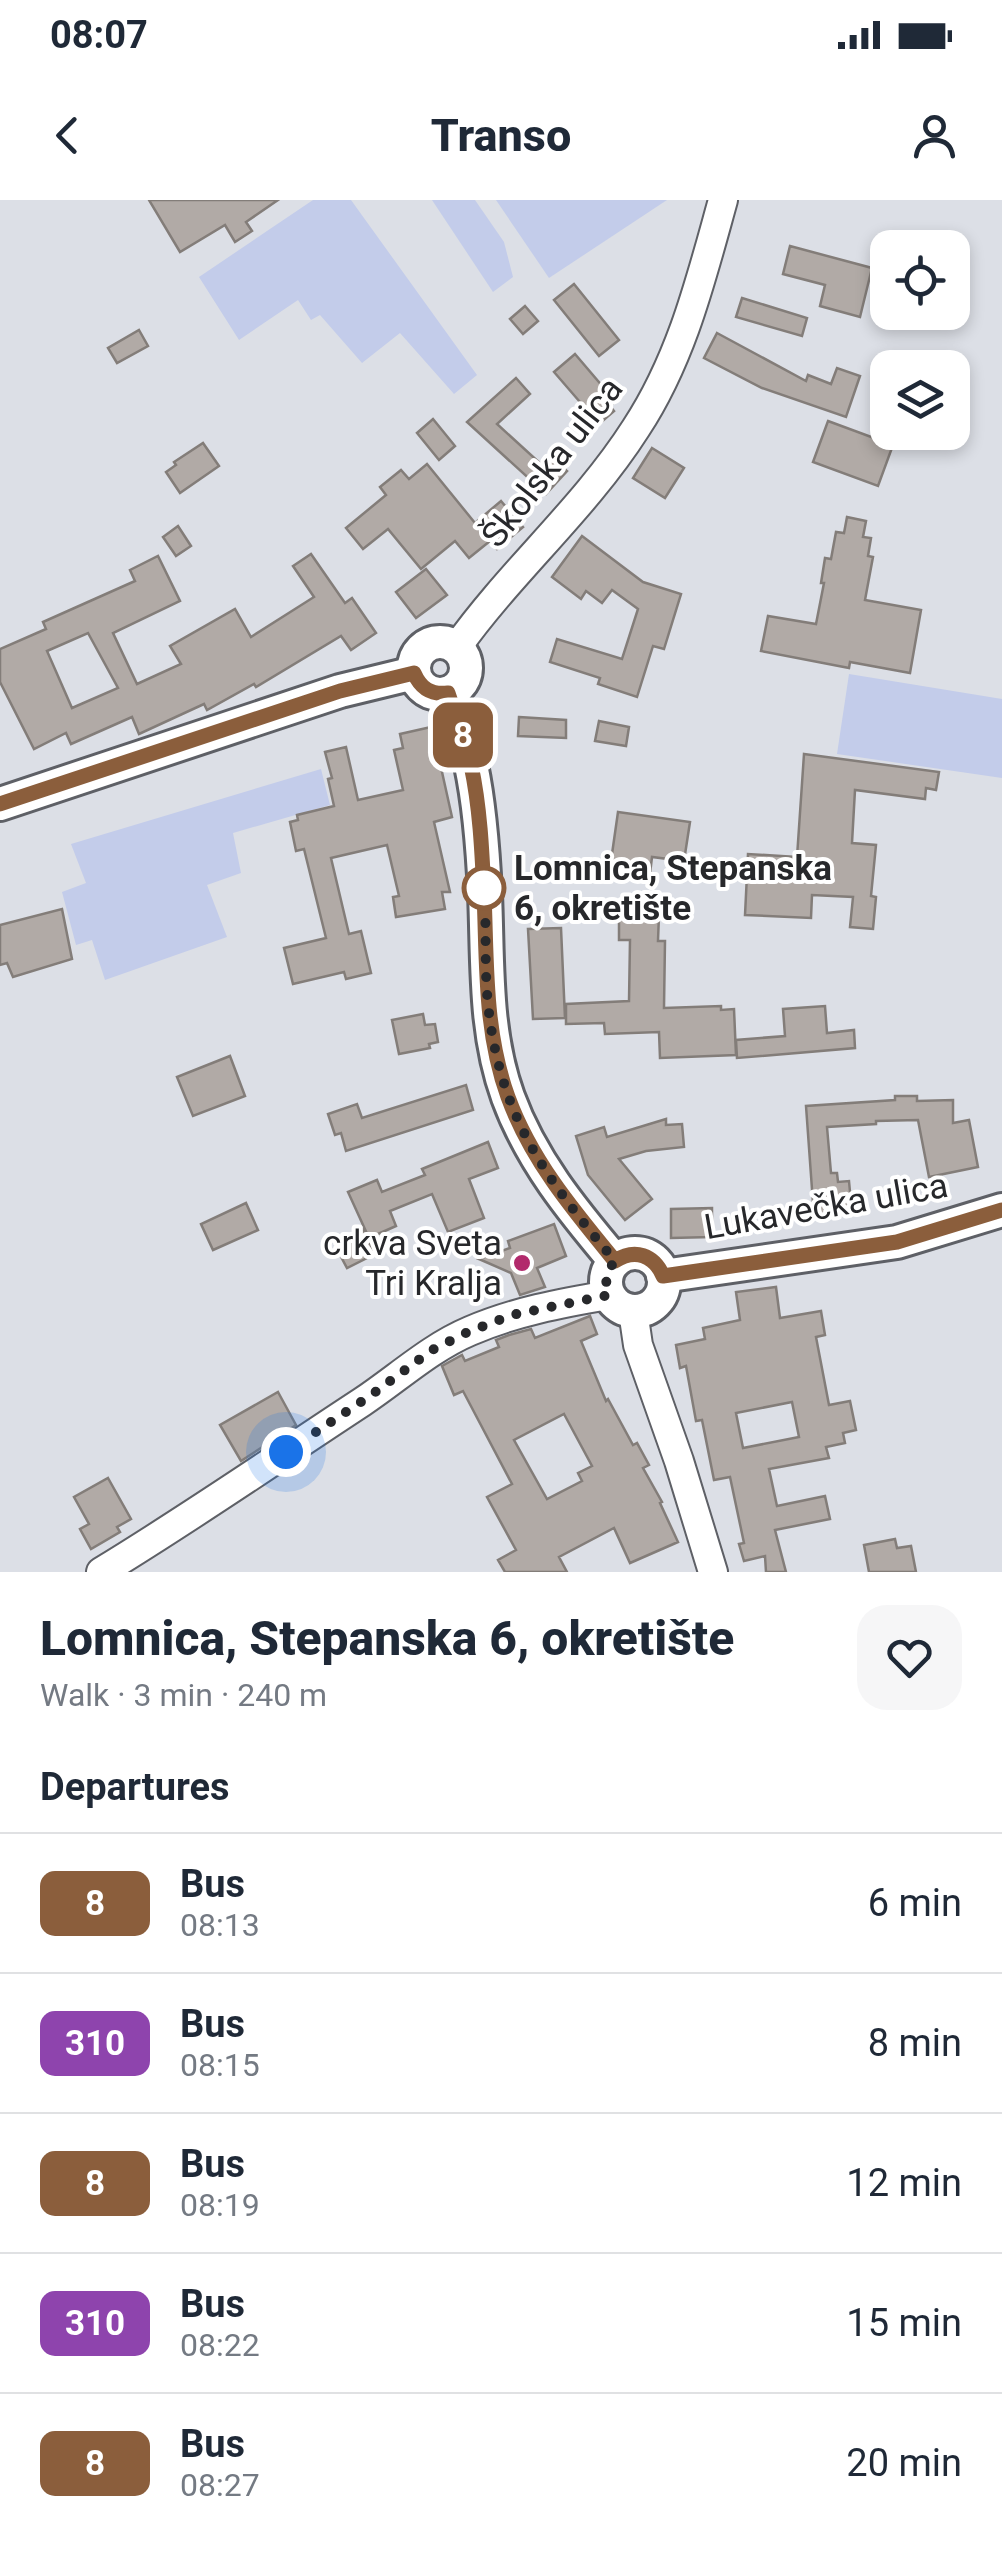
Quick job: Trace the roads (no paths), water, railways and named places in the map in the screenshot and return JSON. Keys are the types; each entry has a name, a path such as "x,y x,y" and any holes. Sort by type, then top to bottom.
{"street":[{"name":"Školska ulica","path":"448,693 462,682 466,673 457,647 488,604 591,489 636,428 668,371 684,335 723,200"},
{"path":"457,647 440,641 430,643 417,656 414,673 430,692 448,693 471,764 478,811 488,1002 506,1093 522,1131 552,1182 615,1261"},
{"path":"0,804 340,691 414,673"},
{"name":"Lukavečka ulica","path":"663,1276 897,1242 1002,1210"},
{"path":"101,1572 358,1404 432,1350 468,1332 512,1315 621,1303 652,1306 663,1288 663,1276 652,1258 642,1254 615,1261 606,1277 606,1286 621,1303 638,1345 713,1572"}],"place":[{"name":"Lomnica, Stepanska 6, okretište","path":"484,888"},
{"name":"crkva Sveta Tri Kralja","path":"522,1263"}]}
